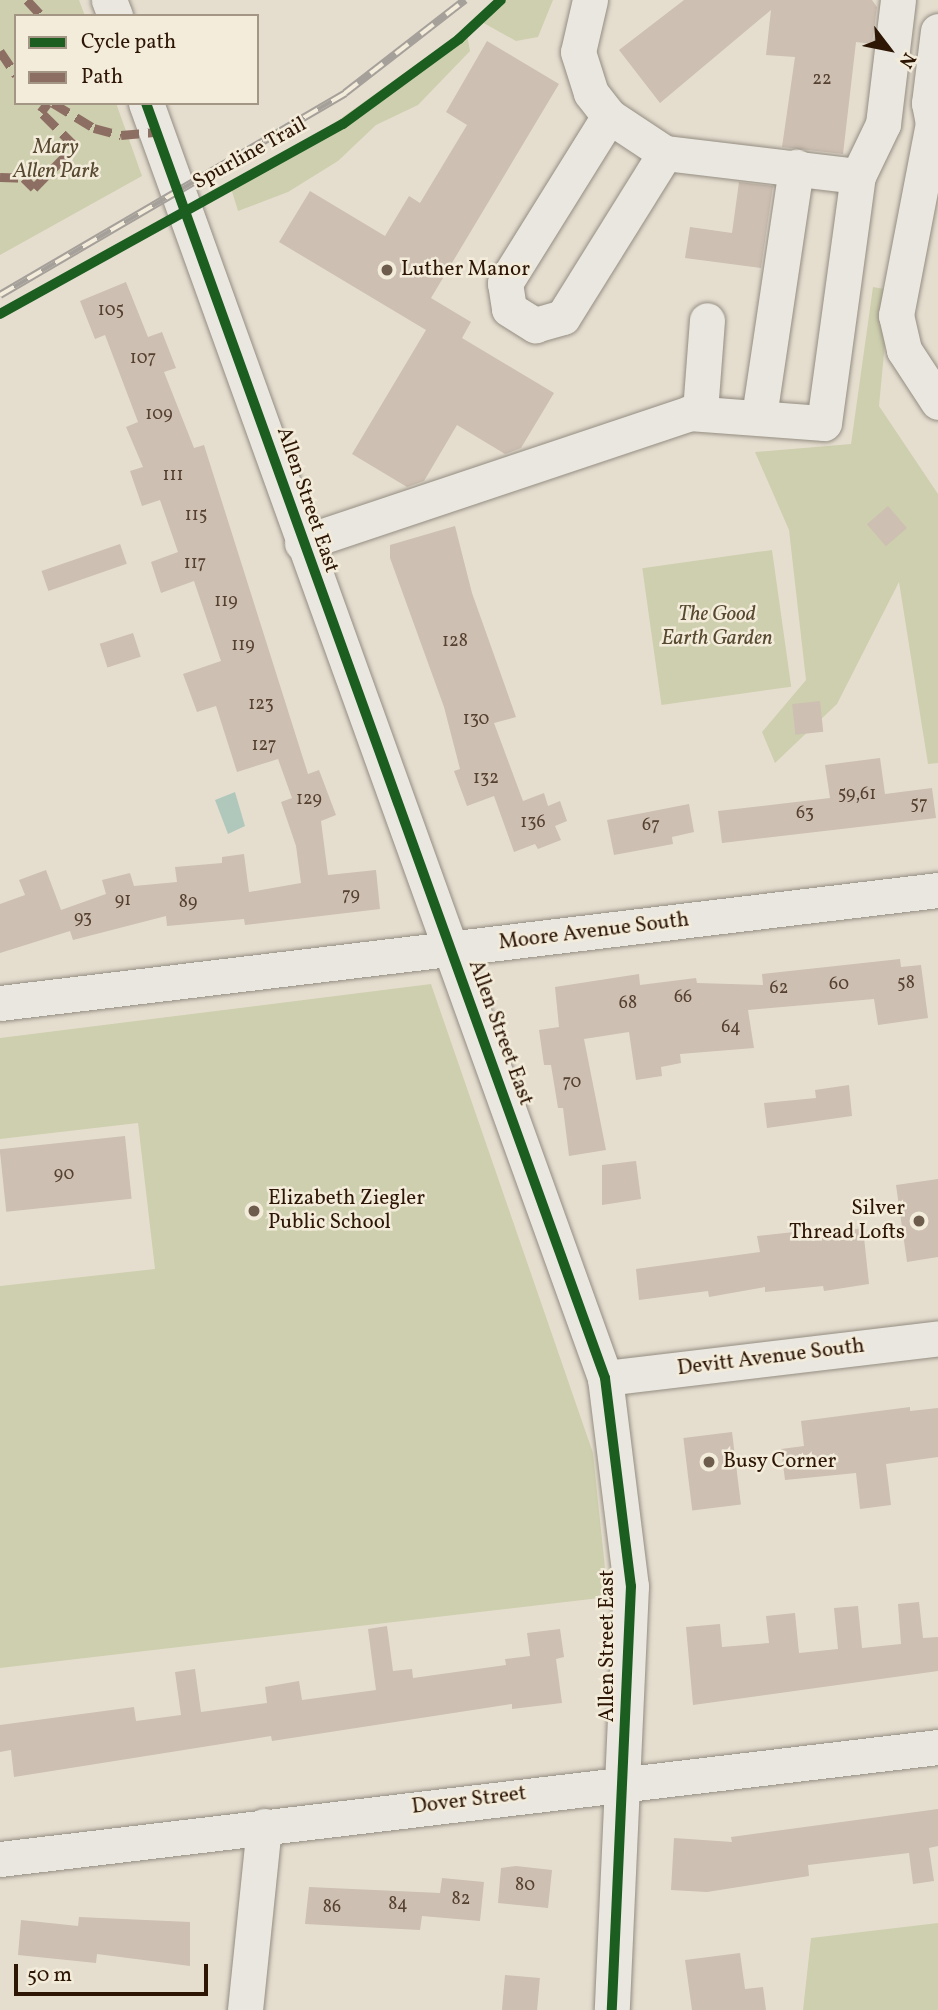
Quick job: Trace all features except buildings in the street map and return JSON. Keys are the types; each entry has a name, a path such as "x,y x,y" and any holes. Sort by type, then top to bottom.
{"street":[{"path":"590,0 578,52 591,93 609,116 665,153 858,176"},
{"path":"302,543 700,411 824,423 858,176 883,124 898,0"},
{"path":"938,31 929,103 933,122 897,315 904,350 938,402"},
{"name":"Allen Street East","path":"147,105 302,543 605,1378 631,1586 626,1783 612,2010"},
{"path":"609,116 505,283 509,309 536,325 563,317 665,153"},
{"path":"759,416 796,167"},
{"path":"700,411 707,320"},
{"name":"Moore Avenue South","path":"0,1003 938,890"},
{"name":"Devitt Avenue South","path":"605,1378 938,1338"},
{"name":"Dover Street","path":"0,1858 938,1747"},
{"path":"244,2010 264,1826"}],"green space":[{"name":"Mary Allen Park","path":"0,0 79,0 84,14 14,14 14,105 117,105 142,176 0,255"},
{"path":"506,0 553,0 538,37 516,41 480,21"},
{"path":"466,29 470,51 418,105 376,125 338,161 288,192 238,211 230,185 319,134"},
{"path":"873,287 890,290 879,406 938,494 938,763 928,764 899,582 837,704 775,763 762,732 806,680 789,530 755,452 851,444"},
{"name":"The Good Earth Garden","path":"772,550 791,687 661,705 642,568"},
{"name":"Elizabeth Ziegler Public School","path":"431,984 593,1453 608,1597 0,1668 0,1286 155,1269 138,1123 0,1139 0,1038"},
{"path":"938,1923 938,2010 803,2010 811,1938"}],"shaded area":[{"path":"235,792 245,826 228,834 215,800"}],"railway":[{"path":"0,295 345,93 465,0"}],"marked path":[{"path":"27,0 40,14"},
{"path":"0,51 14,72"},
{"path":"0,177 24,178 34,188 75,146 41,112 46,105"},
{"path":"56,105 94,128 121,135 157,132"}],"cycle path":[{"name":"Spurline Trail","path":"0,314 343,124 459,39 501,0"},
{"path":"147,105 605,1378 631,1586 612,2010"}],"place":[{"name":"Luther Manor","path":"387,270"},
{"name":"Elizabeth Ziegler Public School","path":"254,1211"},
{"name":"Silver Thread Lofts","path":"919,1221"},
{"name":"Busy Corner","path":"709,1462"}]}
